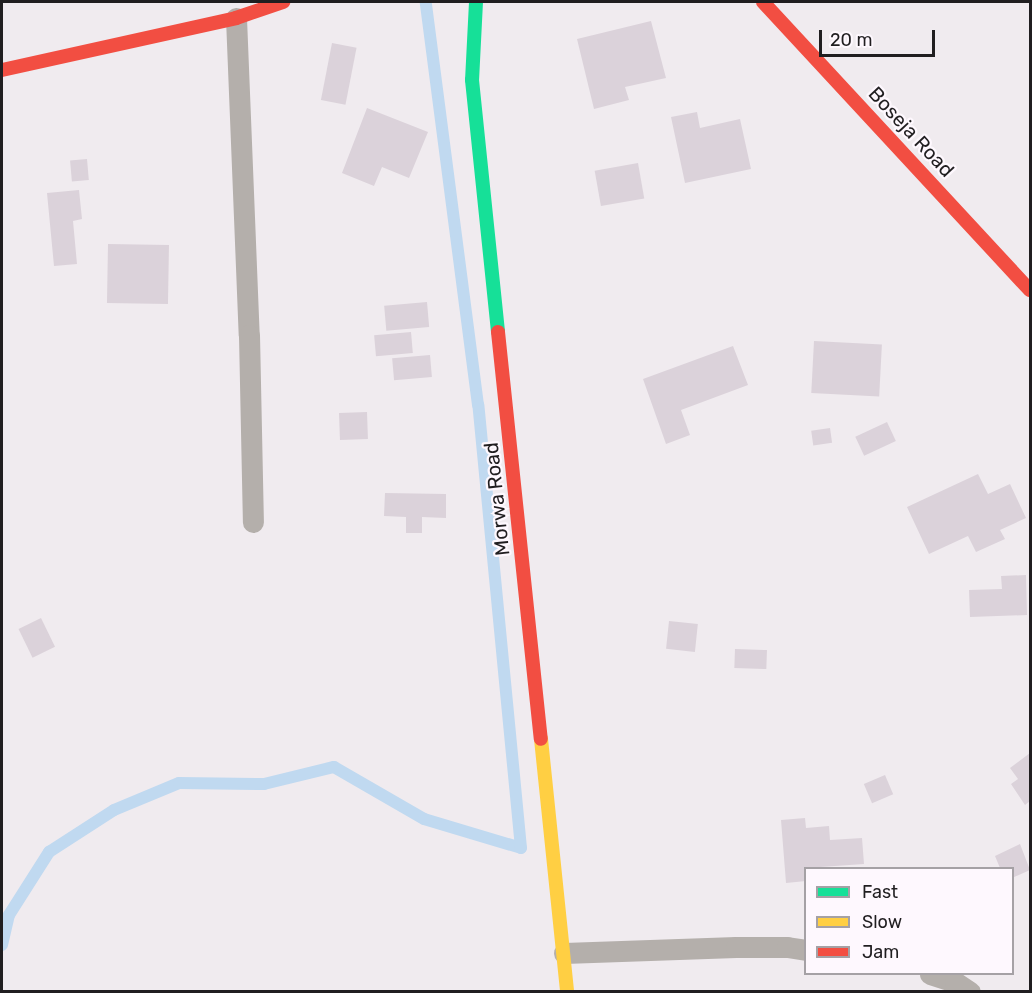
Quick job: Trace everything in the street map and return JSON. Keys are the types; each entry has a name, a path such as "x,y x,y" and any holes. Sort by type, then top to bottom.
{"main road":[{"path":"2,70 236,18 283,2"},
{"name":"Morwa Road","path":"476,2 472,80 567,992"},
{"name":"Boseja Road","path":"763,2 1030,290"}],"lane":[{"path":"236,18 249,335 253,522"},
{"path":"564,954 736,947 787,947 804,950"},
{"path":"933,975 955,982 970,992"}],"building":[{"path":"651,21 666,78 625,87 629,100 594,109 577,39"},
{"path":"332,43 357,48 345,105 321,100"},
{"path":"367,108 428,132 409,178 382,167 374,186 342,173"},
{"path":"697,112 700,128 740,119 751,169 685,183 671,117"},
{"path":"87,159 89,180 72,181 70,160"},
{"path":"638,163 644,198 601,206 595,171"},
{"path":"79,190 82,219 73,221 77,264 54,266 47,193"},
{"path":"108,244 169,245 168,304 107,303"},
{"path":"427,302 429,327 386,331 384,306"},
{"path":"411,332 413,353 376,356 374,335"},
{"path":"814,341 882,345 879,396 811,393"},
{"path":"733,346 748,385 681,410 690,435 666,444 643,379"},
{"path":"430,355 432,377 394,380 392,358"},
{"path":"367,412 368,439 340,440 339,413"},
{"path":"887,422 896,441 864,456 855,437"},
{"path":"830,428 832,443 813,445 811,431"},
{"path":"978,474 988,494 1010,484 1026,518 1000,530 1005,539 976,552 968,536 929,554 907,507"},
{"path":"385,493 446,494 446,518 422,517 422,533 406,533 406,517 384,516"},
{"path":"1026,575 1027,615 970,617 969,590 1002,589 1001,576"},
{"path":"41,618 55,647 33,658 19,629"},
{"path":"669,621 698,624 695,652 666,649"},
{"path":"735,649 767,650 766,669 734,668"},
{"path":"1030,753 1030,801 1025,805 1011,784 1018,779 1010,768"},
{"path":"885,775 893,794 872,803 864,784"},
{"path":"805,818 806,828 829,826 830,840 862,838 864,864 804,867 804,881 786,883 781,820"},
{"path":"1020,844 1030,870 1014,877 1014,867 1000,867 995,856"}],"waterway":[{"path":"2,945 9,915 49,852 114,810 179,783 264,784 334,767 424,819 521,848 478,405 426,2"}],"traffic: fast":[{"path":"476,2 472,80 498,332"}],"traffic: slow":[{"path":"541,739 567,992"}],"traffic: jam":[{"path":"2,70 236,18 283,2"},
{"path":"763,2 1030,290"},
{"path":"498,332 541,739"}]}
